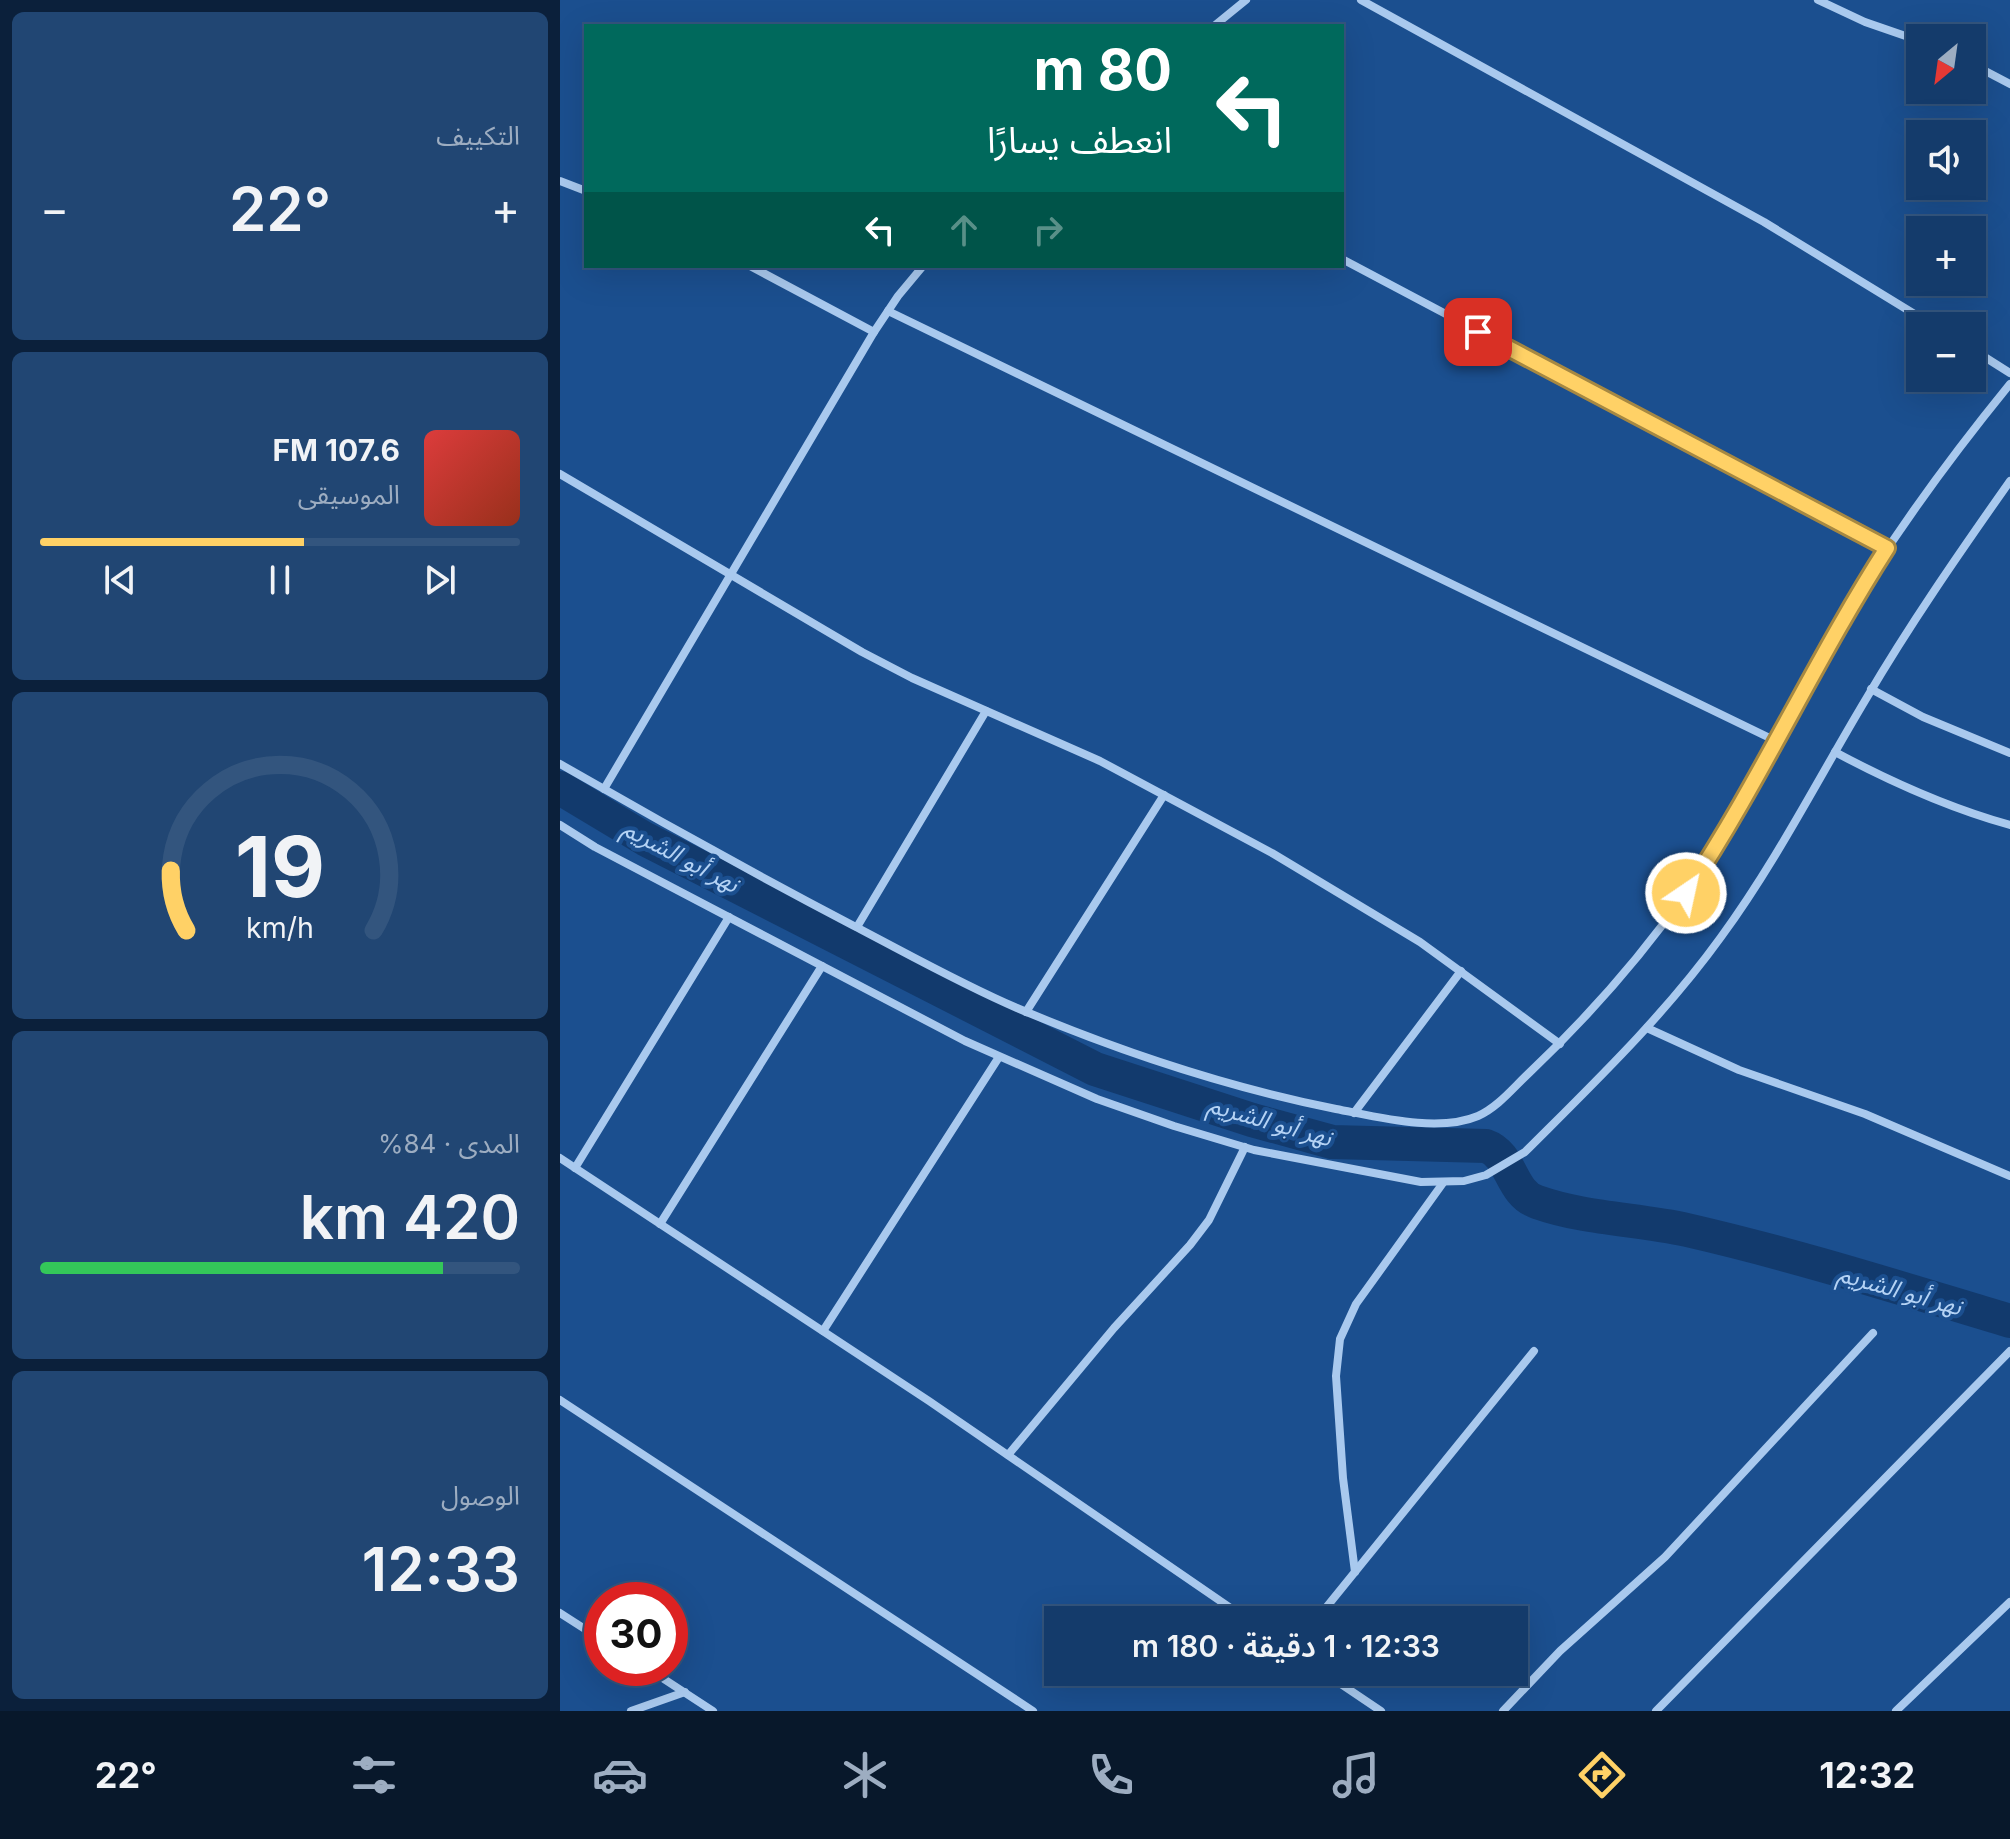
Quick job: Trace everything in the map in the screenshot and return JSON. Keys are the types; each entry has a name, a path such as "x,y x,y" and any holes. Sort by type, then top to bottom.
{"street":[{"path":"1216,24 1246,0"},
{"path":"1361,0 1764,222 1911,312"},
{"path":"1818,0 1865,22 1906,36"},
{"path":"1986,71 2010,84"},
{"path":"560,181 584,190"},
{"path":"1344,260 1887,548"},
{"path":"754,268 874,332"},
{"path":"604,789 874,332 921,268"},
{"path":"888,311 1776,741"},
{"path":"1986,358 2010,373"},
{"path":"560,764 857,927 1026,1012 1167,1066 1289,1100 1434,1124 1463,1121 1481,1115 1498,1104 1560,1044 1606,995 1686,893 1720,841 1819,660 1887,548 1965,439 2010,384"},
{"path":"560,474 862,652 1100,761 1347,896 1461,971 1560,1044"},
{"path":"560,840 563,827 999,1057 1097,1099 1245,1147 1421,1182 1443,1183 1486,1175 1525,1152 1647,1028 1721,938 1756,886 1914,621 2010,481"},
{"path":"1871,689 1923,717 2010,753"},
{"path":"857,927 986,711"},
{"path":"1835,752 1884,778 2010,825"},
{"path":"1026,1012 1164,795"},
{"path":"575,1168 729,917"},
{"path":"660,1224 822,966"},
{"path":"1354,1113 1461,971"},
{"path":"1647,1028 1727,1065 1840,1104 2010,1176"},
{"path":"823,1331 999,1057"},
{"path":"1008,1455 1114,1328 1190,1245 1209,1220 1245,1147"},
{"path":"560,1158 1008,1455 1228,1606"},
{"path":"1355,1572 1343,1478 1336,1376 1340,1339 1356,1304 1443,1183"},
{"path":"1503,1711 1560,1651 1640,1583 1873,1333"},
{"path":"1327,1606 1534,1351"},
{"path":"1656,1711 2010,1351"},
{"path":"560,1400 1020,1708 1033,1711"},
{"path":"1896,1711 2010,1602"},
{"path":"560,1613 584,1628"},
{"path":"676,1686 713,1711"},
{"path":"1344,1686 1381,1711"},
{"path":"631,1711 685,1692"}],"waterway":[{"name":"نهر أبو الشريم","path":"560,788 645,839 1095,1069 1252,1120 1332,1142 1486,1146 1501,1157 1521,1191 1537,1202 1574,1212 1668,1226 1728,1240 2010,1321"}],"route":[{"path":"1478,332 1887,548 1819,660 1752,787 1686,893"}]}
